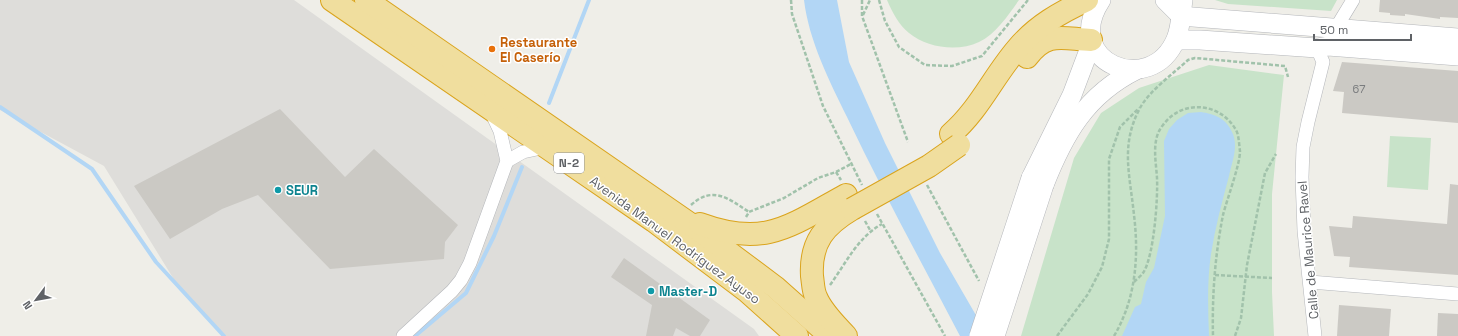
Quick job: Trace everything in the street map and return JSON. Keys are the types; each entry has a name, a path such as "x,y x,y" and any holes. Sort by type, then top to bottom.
{"highway":[{"name":"Avenida Manuel Rodríguez Ayuso","path":"332,0 654,221 748,292 797,336"},
{"name":"Avenida Manuel Rodríguez Ayuso","path":"366,0 679,216 774,287 830,336"},
{"path":"955,139 1013,54 1032,33 1058,14 1087,0"},
{"path":"679,216 719,231 753,235 784,228 929,166 955,139 993,107 1036,47 1055,37 1086,44"},
{"path":"846,336 824,310 816,297 812,268 817,243 825,229 838,217 854,198"}],"main road":[{"path":"979,336 1072,95 1093,13 1101,0"},
{"path":"1165,0 1181,10 1336,28 1458,38"},
{"path":"995,336 1038,181 1074,123 1089,104 1109,86 1136,70 1159,60 1176,40 1181,10"},
{"path":"1176,40 1200,40 1317,48 1328,46 1458,56"},
{"path":"1086,44 1111,63 1124,69 1136,70"}],"street":[{"path":"1336,28 1353,0"},
{"name":"Calle de Maurice Ravel","path":"1315,336 1302,200 1302,177 1308,122 1323,62 1317,48"},
{"path":"403,336 452,291 461,280 470,263 507,161 500,130 495,119 486,106"},
{"path":"507,161 528,150 546,147"},
{"path":"1310,282 1458,294"}],"path":[{"path":"791,0 792,14 823,106 851,164 854,198"},
{"path":"862,0 862,16 908,142"},
{"path":"862,16 870,0"},
{"path":"879,0 885,21 899,47 925,65 952,66 982,56 1028,0"},
{"path":"1057,336 1088,294 1102,267 1109,239 1109,159 1120,127 1188,60 1195,58 1285,66 1288,77"},
{"path":"1114,336 1122,321 1134,282 1137,247 1127,154 1130,131 1141,106"},
{"path":"1134,282 1144,272 1156,219 1157,179 1155,151 1162,125 1179,110 1193,107 1211,108 1225,117 1237,131 1240,153 1223,216 1215,275 1213,336"},
{"path":"1235,336 1241,318 1247,265 1265,173 1276,154"},
{"path":"679,216 696,200 710,195 723,196 749,212 784,198 818,178 836,172 851,164"},
{"path":"927,184 979,281"},
{"path":"875,210 945,336"},
{"path":"816,297 827,289 856,246 870,230 882,224"},
{"path":"1215,275 1246,278 1272,278"}],"shaded area":[{"path":"0,0 294,0 754,329 759,336 223,336 178,286 104,166 0,110"}],"green space":[{"path":"887,0 1019,0 1002,23 991,34 979,42 971,45 952,48 925,42 909,33 896,18"},
{"path":"1215,0 1337,0 1331,11 1228,4"},
{"path":"1209,65 1284,75 1272,194 1272,292 1274,336 1021,336 1074,158 1101,113 1139,88"},
{"path":"1390,136 1431,138 1428,190 1387,187"}],"water":[{"path":"804,0 837,0 849,62 885,143 940,253 988,336 960,336 902,227 833,89 810,30"},
{"path":"1201,112 1223,120 1232,132 1235,143 1233,160 1211,254 1208,285 1209,336 1122,336 1135,307 1141,304 1146,282 1154,268 1165,216 1164,141 1169,129 1177,120 1188,113"}],"building":[{"path":"1380,0 1458,0 1458,18 1440,17 1440,19 1405,14 1405,16 1390,15 1390,13 1379,12"},
{"path":"1342,62 1458,71 1458,123 1342,113 1344,92 1333,91"},
{"name":"SEUR","path":"280,109 345,177 374,149 458,225 445,242 444,259 330,269 258,195 222,209 170,239 134,186"},
{"path":"1450,184 1458,185 1458,275 1349,267 1350,257 1334,256 1329,226 1352,228 1353,216 1447,224"},
{"name":"Master-D","path":"624,258 710,320 700,336 690,336 676,328 673,336 646,336 652,305 611,277"},
{"path":"1339,305 1391,309 1389,336 1337,336"},
{"path":"1438,313 1458,314 1458,336 1437,336"}],"waterway":[{"path":"549,103 589,0"},
{"path":"0,107 92,169 156,262 224,336"},
{"path":"415,336 466,293 494,236 522,167"}],"place":[{"name":"Restaurante El Caserío","path":"492,49"},
{"name":"SEUR","path":"278,190"},
{"name":"Master-D","path":"651,291"}]}
